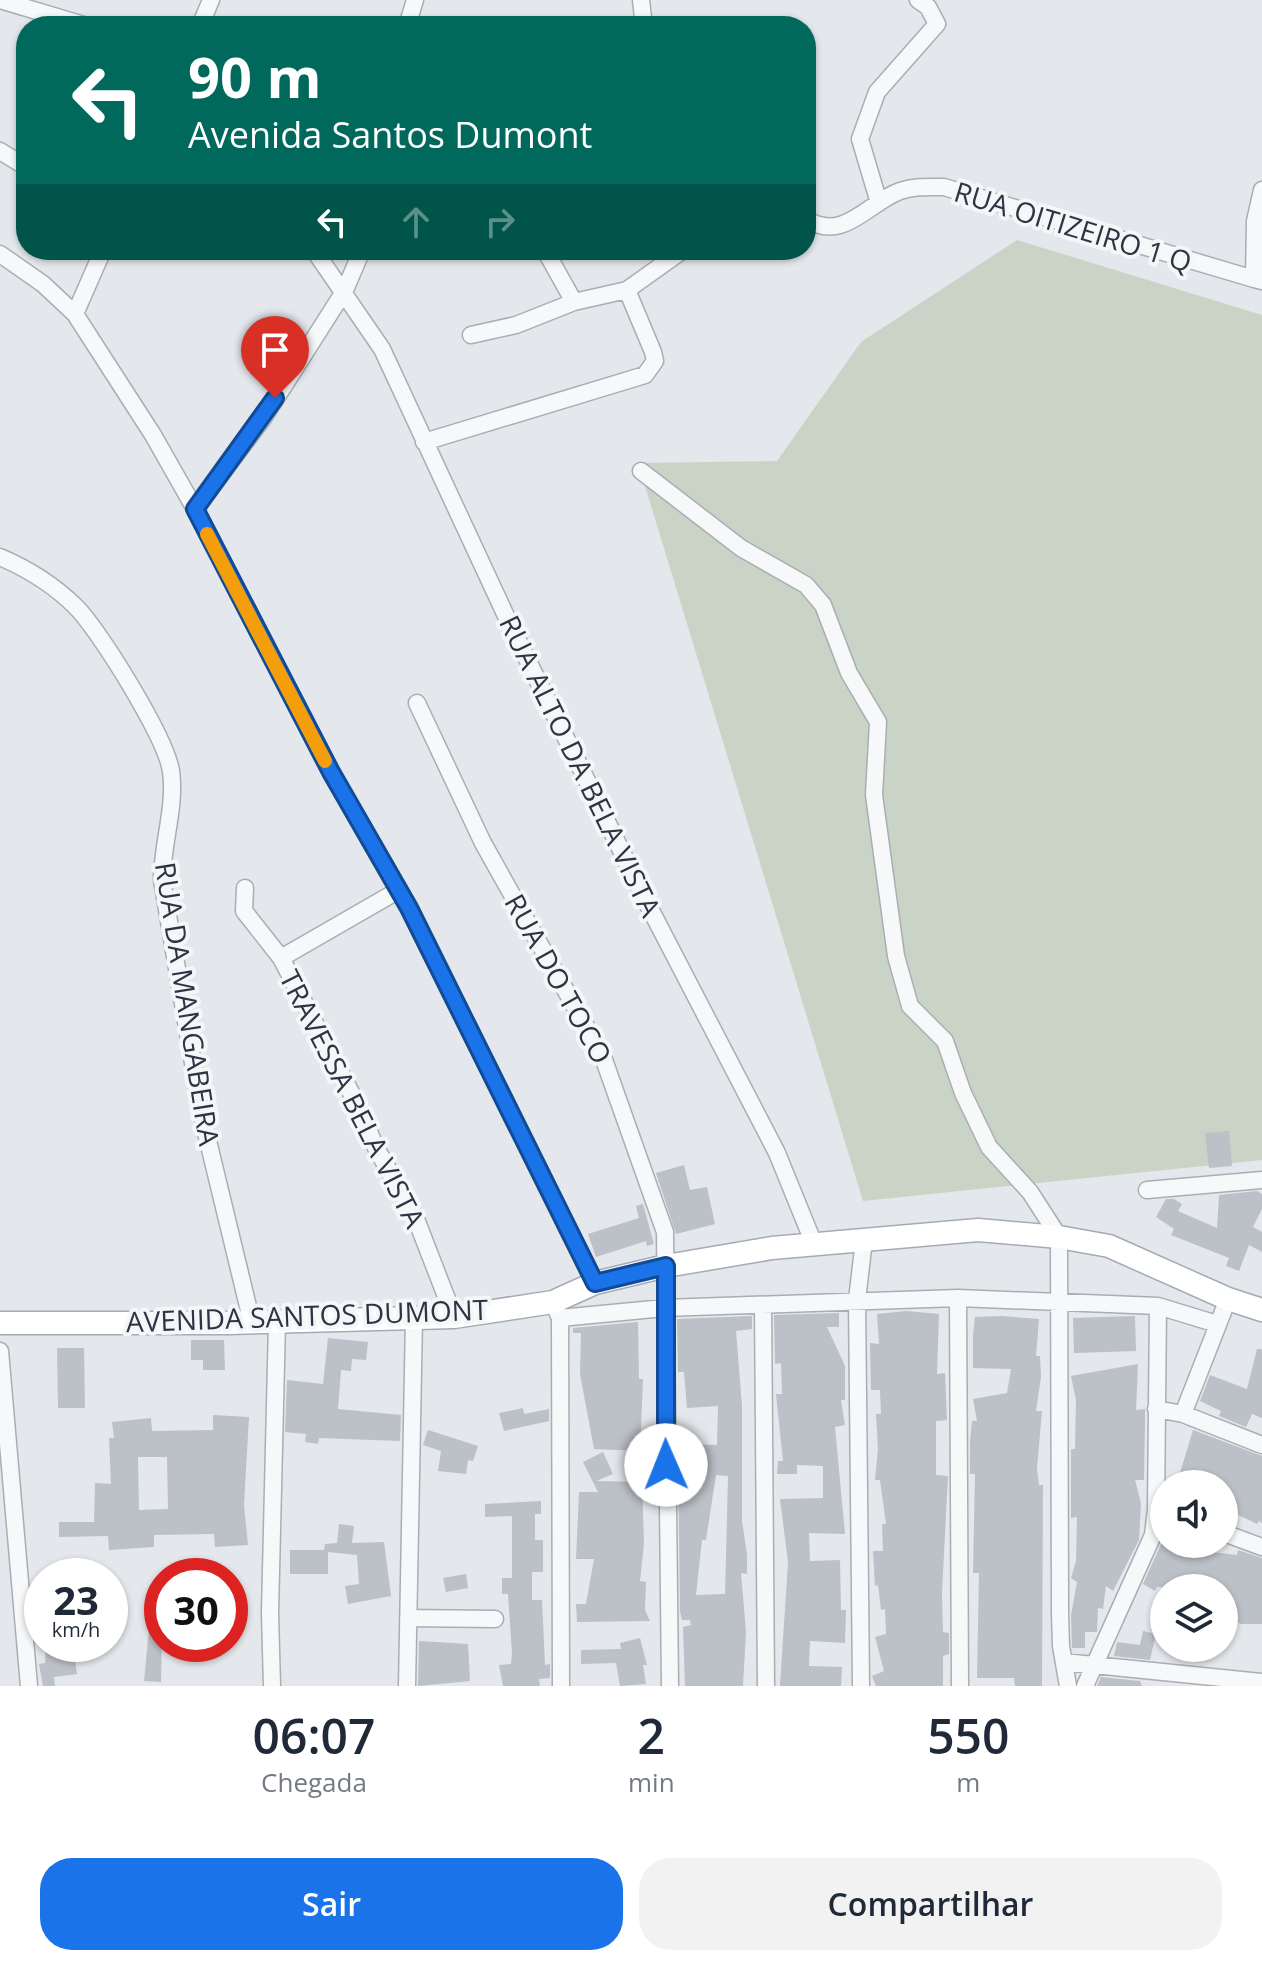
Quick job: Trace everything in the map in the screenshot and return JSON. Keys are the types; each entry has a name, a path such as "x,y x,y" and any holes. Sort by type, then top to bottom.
{"main road":[{"name":"AVENIDA SANTOS DUMONT","path":"0,1323 252,1323 454,1317 556,1310 595,1283 666,1266 814,1244 978,1230 1059,1237 1109,1246 1228,1299 1261,1305"}],"street":[{"path":"0,0 54,16"},
{"path":"879,203 860,139 877,92 937,24 928,7 918,0"},
{"name":"RUA OITIZEIRO 1 Q","path":"816,225 834,227 847,224 898,192 944,187 1258,280"},
{"path":"1258,280 1255,221 1262,190"},
{"path":"0,254 56,293 75,314 195,509 331,772 399,890 503,1092 595,1283"},
{"path":"75,314 99,260"},
{"name":"RUA ALTO DA BELA VISTA","path":"322,260 345,290 382,349 644,897 777,1153 814,1244"},
{"path":"195,509 264,417 345,290 358,260"},
{"path":"551,260 574,302"},
{"path":"471,335 516,325 574,302 627,290 669,260"},
{"path":"0,264 18,267"},
{"path":"424,442 645,375 655,361 627,290"},
{"path":"641,471 741,548 806,585 823,605 849,673 878,722 874,795 896,956 910,1006 945,1041 963,1093 989,1147 1030,1192 1059,1237 1060,1613 1068,1686"},
{"name":"RUA DA MANGABEIRA","path":"0,557 25,568 79,610 167,754 172,799 162,855 162,880 202,1116 252,1323"},
{"name":"RUA DO TOCO","path":"417,703 483,843 607,1066 665,1232 670,1686"},
{"name":"TRAVESSA BELA VISTA","path":"245,888 244,911 281,958 416,1219 454,1317"},
{"path":"281,958 399,890"},
{"path":"1147,1190 1262,1180"},
{"path":"861,1686 857,1300 864,1240"},
{"path":"561,1686 556,1310 958,1298 1158,1306 1217,1324"},
{"path":"958,1298 960,1686"},
{"path":"1183,1414 1228,1299"},
{"path":"763,1305 766,1686"},
{"path":"1158,1306 1158,1470"},
{"path":"407,1686 414,1318"},
{"path":"272,1686 270,1613 277,1322"},
{"path":"0,1351 29,1686"},
{"path":"1156,1409 1183,1414 1262,1445"},
{"path":"1238,1538 1262,1547"},
{"path":"1085,1686 1150,1542"},
{"path":"408,1618 495,1619"},
{"path":"1064,1662 1096,1665 1164,1680 1262,1682"}],"green space":[{"path":"1017,240 1262,315 1262,1160 863,1201 638,463 777,461 861,342"}],"building":[{"path":"1229,1131 1232,1166 1209,1168 1205,1133"},
{"path":"684,1165 690,1190 707,1187 715,1224 676,1234 656,1173"},
{"path":"1257,1191 1262,1194 1262,1209 1253,1227 1262,1232 1262,1252 1249,1245 1239,1271 1226,1266 1229,1258 1171,1235 1174,1229 1156,1217 1166,1199 1174,1199 1182,1204 1178,1211 1217,1228 1219,1195"},
{"path":"643,1204 654,1244 647,1246 646,1241 596,1257 588,1234 639,1218 636,1206"},
{"path":"906,1311 939,1314 937,1374 945,1373 947,1420 936,1421 936,1475 948,1476 942,1593 943,1632 949,1633 949,1654 943,1656 943,1686 876,1686 872,1676 884,1671 875,1637 886,1634 885,1609 881,1610 878,1585 875,1586 873,1551 883,1551 882,1524 886,1524 880,1480 875,1480 878,1449 876,1414 881,1414 880,1390 871,1390 870,1343 879,1344 877,1314"},
{"path":"839,1313 839,1327 827,1327 845,1366 845,1400 841,1400 845,1425 835,1427 845,1534 809,1533 810,1561 840,1560 841,1610 846,1610 845,1643 810,1641 809,1666 842,1667 841,1686 780,1686 788,1562 780,1499 823,1498 823,1466 797,1465 797,1474 777,1474 778,1461 783,1461 776,1394 782,1394 781,1363 775,1364 774,1315"},
{"path":"752,1316 752,1329 736,1331 742,1406 742,1521 747,1554 747,1574 741,1573 746,1632 743,1686 685,1686 683,1627 691,1625 690,1620 682,1620 680,1611 678,1444 717,1445 718,1406 687,1408 684,1372 678,1372 677,1319","holes":["716,1475 728,1476 725,1594 696,1595 702,1540 706,1540"]},
{"path":"1135,1316 1136,1351 1074,1353 1073,1318"},
{"path":"975,1317 1039,1319 1036,1356 1040,1356 1041,1377 1036,1411 1042,1411 1037,1468 1039,1485 1043,1485 1042,1686 1015,1686 1014,1678 977,1678 979,1573 973,1573 975,1474 970,1474 972,1421 977,1421 973,1399 1007,1393 1011,1369 973,1368 973,1335"},
{"path":"638,1322 639,1379 643,1379 640,1451 594,1449 580,1374 581,1333 573,1333 573,1328"},
{"path":"328,1338 368,1342 366,1360 352,1359 351,1371 341,1370 338,1409 401,1415 400,1441 319,1438 318,1444 305,1442 306,1434 285,1432 287,1380 323,1384"},
{"path":"191,1340 224,1340 225,1370 203,1370 203,1360 191,1360"},
{"path":"57,1348 84,1348 85,1408 58,1408"},
{"path":"1257,1349 1262,1349 1262,1418 1252,1414 1246,1427 1219,1416 1221,1411 1200,1401 1210,1375 1247,1389"},
{"path":"1138,1364 1136,1410 1145,1409 1144,1480 1135,1480 1141,1503 1139,1540 1113,1591 1106,1586 1103,1609 1098,1608 1097,1632 1085,1632 1085,1648 1072,1648 1071,1615 1077,1582 1071,1578 1076,1561 1077,1517 1071,1518 1071,1449 1075,1449 1076,1400 1071,1376"},
{"path":"523,1408 524,1414 549,1409 549,1421 504,1431 499,1413"},
{"path":"213,1415 249,1417 244,1505 248,1545 215,1547 214,1534 154,1535 154,1547 109,1550 108,1536 59,1537 59,1522 94,1522 95,1483 111,1484 109,1438 114,1438 112,1422 151,1418 152,1431 213,1430","holes":["138,1457 167,1457 168,1509 139,1510"]},
{"path":"428,1430 478,1446 473,1461 468,1460 466,1474 438,1471 441,1451 423,1445"},
{"path":"1193,1430 1262,1456 1262,1523 1259,1521 1257,1524 1238,1515 1238,1470 1181,1470"},
{"path":"603,1452 613,1474 596,1481 642,1482 644,1544 640,1581 646,1582 645,1610 650,1621 577,1622 576,1604 586,1604 594,1559 576,1559 579,1492 598,1492 583,1462"},
{"path":"541,1501 541,1514 535,1514 535,1540 543,1540 543,1572 532,1572 532,1600 542,1600 545,1665 550,1664 550,1678 539,1679 540,1686 503,1686 499,1665 511,1664 512,1653 508,1594 502,1594 502,1578 512,1578 512,1516 485,1517 485,1504"},
{"path":"339,1524 354,1526 352,1543 384,1542 391,1596 348,1604 345,1586 359,1584 357,1555 328,1552 328,1574 290,1574 290,1550 324,1550 325,1544 337,1543"},
{"path":"1238,1550 1262,1558 1262,1624 1238,1622 1238,1574 1150,1574 1150,1588 1143,1584 1155,1558 1238,1558"},
{"path":"466,1574 468,1588 446,1592 443,1578"},
{"path":"1143,1631 1150,1633 1150,1660 1114,1656 1117,1642 1140,1645"},
{"path":"640,1638 647,1665 643,1665 646,1684 620,1686 616,1663 581,1664 581,1650 621,1649 620,1643"},
{"path":"419,1641 468,1644 470,1681 418,1686"},
{"path":"75,1662 77,1674 54,1677 55,1686 43,1686 39,1664"},
{"path":"146,1662 161,1662 161,1682 144,1681"},
{"path":"1101,1677 1140,1681 1142,1686 1097,1686"}],"slow traffic":[{"path":"207,534 325,761"}],"route":[{"path":"275,398 195,509 331,772 409,908 503,1092 595,1283 666,1266 666,1465"}]}
